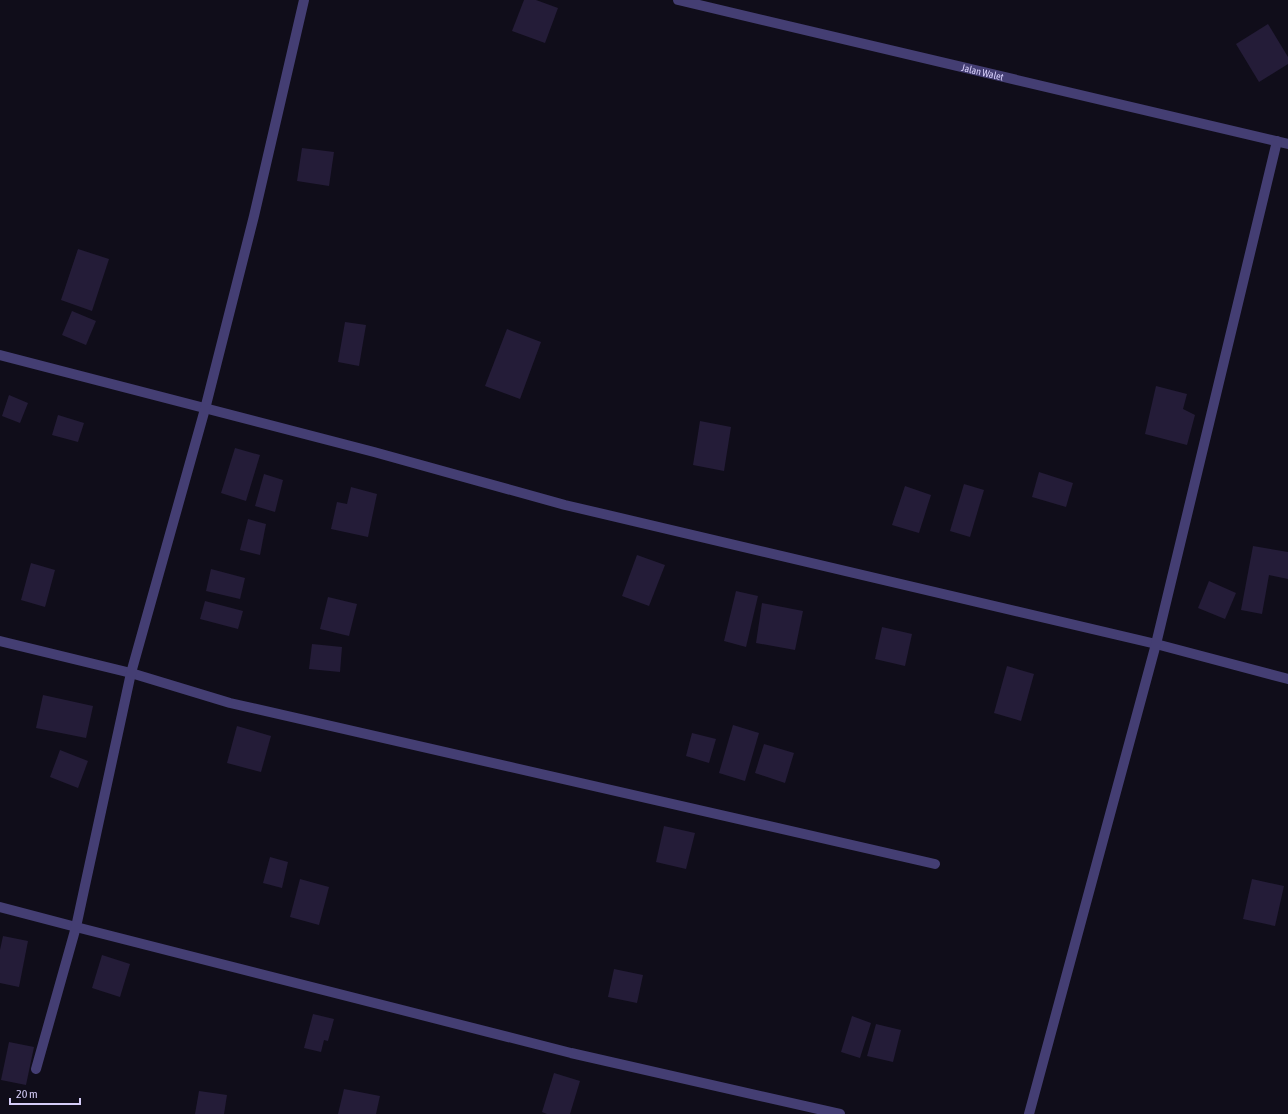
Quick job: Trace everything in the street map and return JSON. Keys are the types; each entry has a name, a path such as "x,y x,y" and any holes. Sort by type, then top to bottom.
{"street":[{"path":"36,1069 76,927 132,673 206,409 254,216 304,0"},
{"name":"Jalan Walet","path":"678,0 1288,144"},
{"path":"1029,1114 1156,644 1277,141"},
{"path":"0,355 374,452 565,505 1156,644 1288,679"},
{"path":"0,641 132,673 230,703 935,864"},
{"path":"0,907 571,1053 840,1114"}],"building":[{"path":"524,0 536,0 558,8 545,43 512,31"},
{"path":"1268,24 1288,57 1288,64 1259,82 1236,44"},
{"path":"302,148 334,152 329,186 297,181"},
{"path":"78,249 109,259 92,311 61,300"},
{"path":"72,311 96,321 86,345 62,335"},
{"path":"345,322 366,325 359,366 338,362"},
{"path":"507,329 541,342 520,399 485,386"},
{"path":"1156,386 1187,394 1183,409 1195,415 1187,445 1145,434"},
{"path":"9,395 28,403 20,423 2,416"},
{"path":"58,415 84,423 78,442 52,435"},
{"path":"700,421 731,427 724,471 693,465"},
{"path":"235,448 260,455 246,501 221,493"},
{"path":"1039,472 1073,483 1066,507 1032,497"},
{"path":"264,474 283,480 275,512 255,506"},
{"path":"964,484 984,490 970,537 950,531"},
{"path":"905,486 931,495 919,533 892,525"},
{"path":"351,487 377,494 368,537 331,529 337,502 347,504"},
{"path":"248,519 266,524 260,555 240,550"},
{"path":"1253,546 1288,552 1288,579 1269,575 1262,614 1241,610"},
{"path":"637,555 665,565 649,606 622,596"},
{"path":"31,563 55,570 45,607 21,600"},
{"path":"211,569 245,578 240,599 206,591"},
{"path":"1209,581 1236,593 1225,619 1198,608"},
{"path":"736,591 758,596 746,647 724,641"},
{"path":"328,597 357,604 349,636 320,629"},
{"path":"205,601 243,611 238,629 200,619"},
{"path":"762,603 803,611 795,650 756,643"},
{"path":"882,627 912,634 905,666 875,659"},
{"path":"312,644 342,647 340,672 309,669"},
{"path":"1007,666 1034,674 1021,721 994,713"},
{"path":"43,695 93,706 86,738 36,728"},
{"path":"733,725 759,733 745,781 719,773"},
{"path":"237,726 271,736 261,772 227,763"},
{"path":"692,733 716,739 709,763 686,756"},
{"path":"764,744 794,753 785,783 755,773"},
{"path":"60,750 88,761 78,788 50,777"},
{"path":"664,826 695,833 686,869 656,862"},
{"path":"270,857 288,862 282,888 263,883"},
{"path":"300,879 329,887 319,925 290,917"},
{"path":"1252,879 1284,886 1275,926 1243,919"},
{"path":"3,936 28,941 19,987 0,983 0,950"},
{"path":"102,955 130,964 120,997 92,988"},
{"path":"614,969 643,975 637,1003 608,997"},
{"path":"313,1014 334,1019 328,1041 324,1040 321,1052 304,1048"},
{"path":"852,1016 871,1023 860,1058 841,1052"},
{"path":"876,1024 901,1030 893,1062 867,1056"},
{"path":"9,1042 34,1047 26,1085 1,1080"},
{"path":"554,1073 580,1081 570,1114 547,1114 542,1112"},
{"path":"344,1089 380,1096 376,1114 338,1114"},
{"path":"199,1091 227,1095 224,1114 195,1114"}]}
